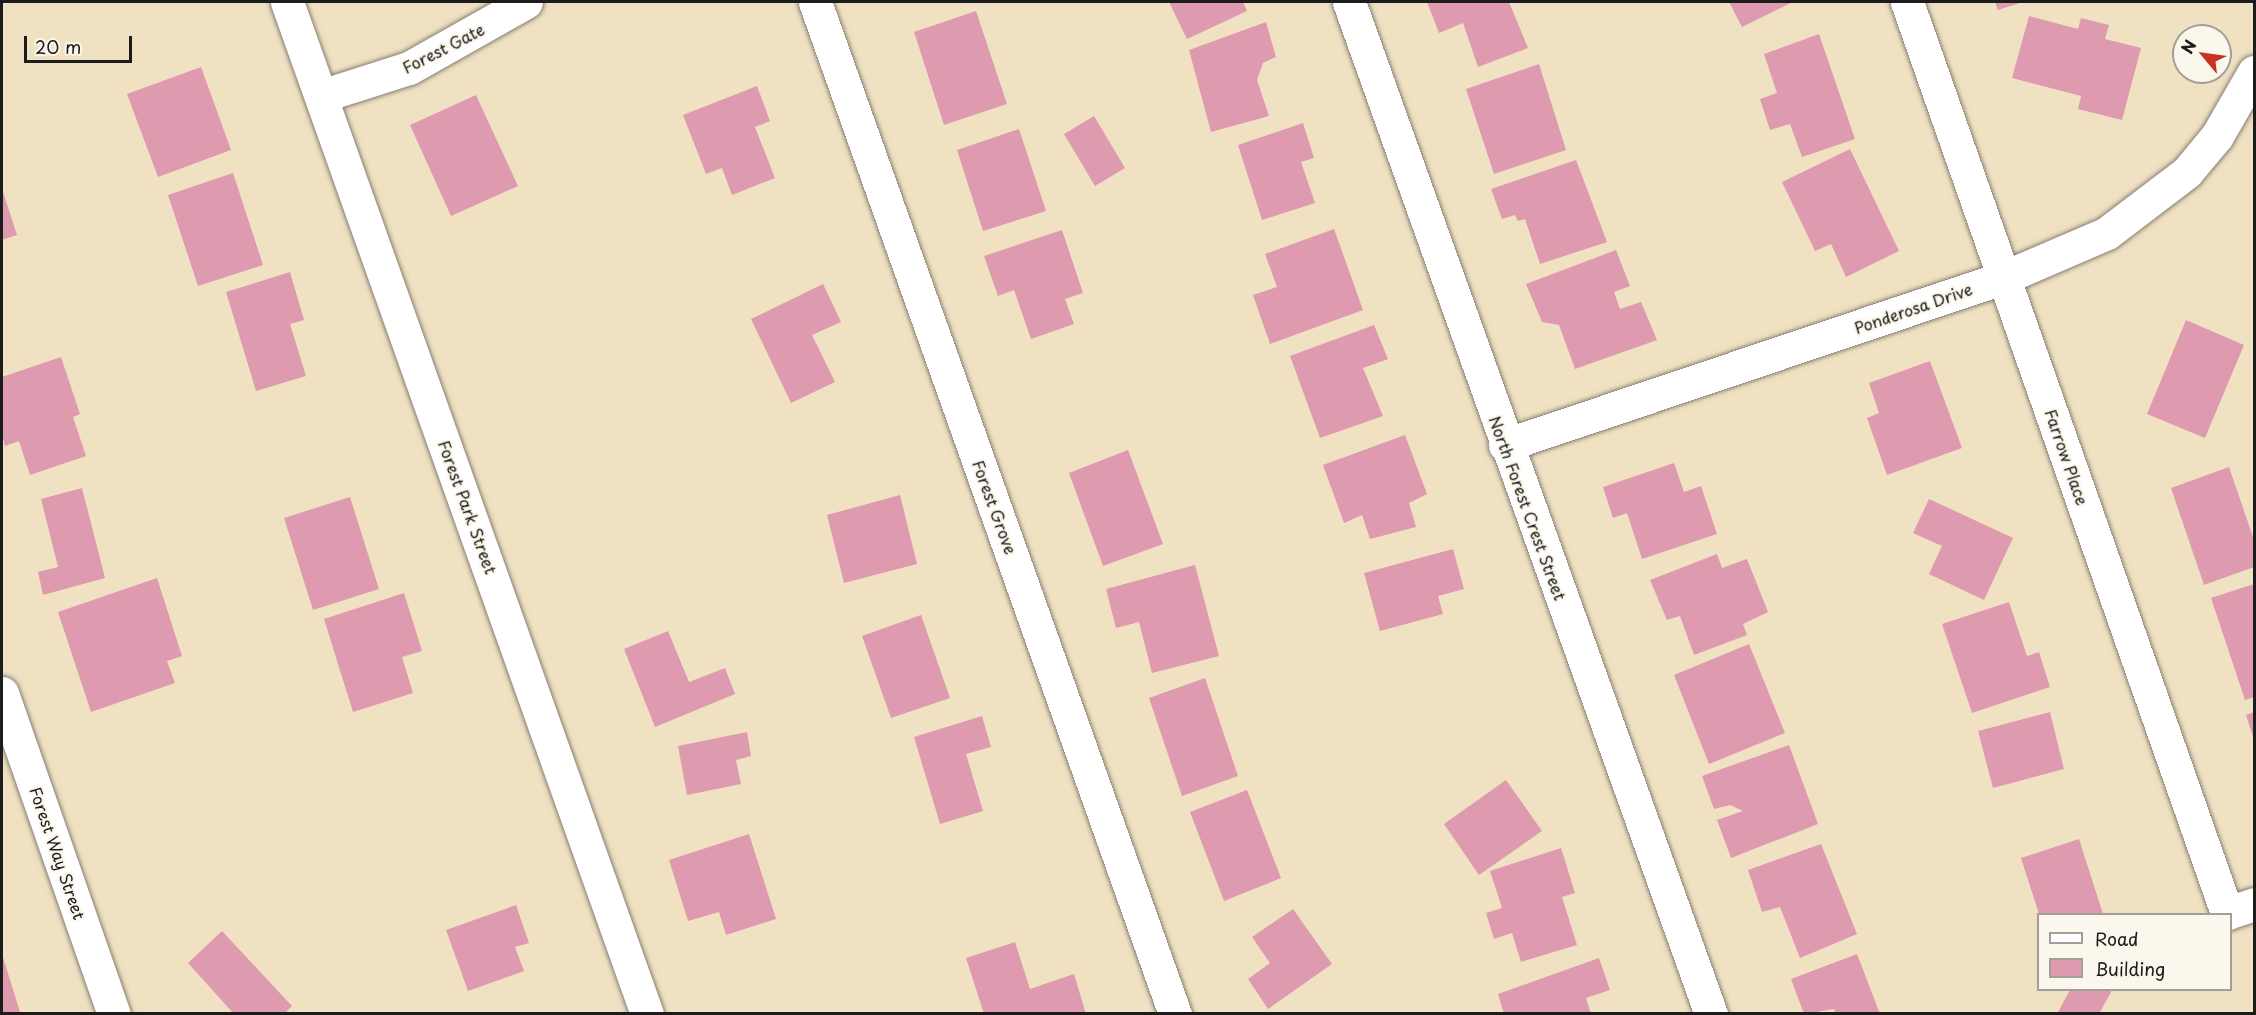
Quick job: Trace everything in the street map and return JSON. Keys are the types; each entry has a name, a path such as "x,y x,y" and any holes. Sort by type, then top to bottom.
{"street":[{"name":"Forest Park Street","path":"287,2 647,1014"},
{"name":"Forest Gate","path":"321,96 408,68 526,2"},
{"name":"Forest Grove","path":"815,2 1175,1014"},
{"name":"North Forest Crest Street","path":"1349,2 1505,445 1711,1014"},
{"name":"Farrow Place","path":"1907,2 2004,277 2241,908"},
{"name":"Ponderosa Drive","path":"1505,445 2004,277 2107,233 2187,172 2217,136 2254,72"},
{"name":"Forest Way Street","path":"2,693 114,1014"}],"building":[{"path":"1169,2 1243,2 1247,11 1187,39"},
{"path":"1427,2 1509,2 1528,48 1478,67 1463,23 1439,33"},
{"path":"1729,2 1793,2 1742,27"},
{"path":"1995,2 2023,2 1998,10"},
{"path":"976,11 1007,104 944,125 914,32"},
{"path":"2029,16 2078,29 2081,18 2109,25 2105,39 2141,48 2122,120 2078,109 2081,96 2012,78"},
{"path":"1266,22 1276,57 1263,63 1257,80 1269,116 1211,132 1189,50"},
{"path":"1819,34 1855,139 1802,157 1790,124 1770,130 1760,99 1777,93 1764,54"},
{"path":"1539,64 1566,150 1494,174 1466,89"},
{"path":"201,67 231,150 158,177 127,94"},
{"path":"757,86 770,121 755,127 775,178 732,195 722,168 706,174 683,115"},
{"path":"476,95 518,186 451,216 410,125"},
{"path":"1094,116 1125,168 1095,186 1064,134"},
{"path":"1303,123 1314,158 1301,162 1315,203 1262,220 1238,145"},
{"path":"1019,129 1046,211 983,231 957,150"},
{"path":"1850,149 1899,251 1846,277 1831,244 1815,251 1782,182"},
{"path":"1576,160 1607,242 1540,264 1525,219 1518,221 1515,215 1502,219 1491,189"},
{"path":"233,173 263,265 198,286 168,195"},
{"path":"2,189 17,235 2,240"},
{"path":"1334,229 1363,310 1270,344 1253,295 1277,287 1265,254"},
{"path":"1062,230 1083,293 1065,299 1074,324 1031,339 1014,290 998,296 984,256"},
{"path":"1616,250 1630,286 1614,292 1620,309 1641,302 1657,340 1575,369 1559,325 1542,322 1526,284"},
{"path":"290,272 304,320 290,324 306,376 256,391 226,292"},
{"path":"823,284 841,322 812,335 835,382 791,403 751,319"},
{"path":"2186,320 2244,345 2205,438 2147,414"},
{"path":"1374,325 1388,359 1363,368 1383,416 1320,438 1290,356"},
{"path":"61,357 80,414 73,417 86,456 30,475 19,441 5,446 2,435 2,377"},
{"path":"1930,361 1962,448 1887,475 1867,418 1879,413 1869,383"},
{"path":"1405,435 1427,494 1409,503 1416,527 1370,539 1362,515 1344,523 1323,465"},
{"path":"1128,450 1163,544 1103,566 1069,473"},
{"path":"1674,463 1684,492 1701,486 1717,534 1642,559 1627,513 1613,518 1603,487"},
{"path":"2229,467 2254,540 2254,567 2204,585 2171,488"},
{"path":"82,488 105,578 43,595 38,572 58,567 41,499"},
{"path":"900,495 917,564 844,583 827,515"},
{"path":"350,497 379,589 313,610 284,518"},
{"path":"1929,499 2013,538 1984,600 1929,574 1942,546 1913,533"},
{"path":"1453,549 1464,589 1438,596 1443,614 1380,631 1364,573"},
{"path":"1717,554 1722,568 1747,559 1768,612 1743,624 1747,635 1694,655 1680,616 1667,620 1650,580"},
{"path":"1195,565 1219,656 1152,673 1139,622 1116,628 1106,589"},
{"path":"157,578 182,656 167,661 175,683 91,712 58,612"},
{"path":"2254,584 2254,697 2245,700 2211,598"},
{"path":"404,593 422,651 402,657 413,693 353,712 324,619"},
{"path":"2009,602 2027,656 2039,652 2050,687 1972,713 1942,624"},
{"path":"921,615 950,698 891,718 862,636"},
{"path":"668,631 689,682 725,668 735,694 655,727 624,649"},
{"path":"1749,644 1785,733 1709,764 1674,675"},
{"path":"1205,678 1238,776 1182,796 1149,698"},
{"path":"2050,712 2064,769 1993,788 1978,731"},
{"path":"2254,712 2254,740 2246,715"},
{"path":"982,716 991,747 966,754 983,811 940,824 914,737"},
{"path":"747,732 751,756 736,760 741,784 687,795 678,746"},
{"path":"1789,745 1818,824 1731,858 1717,820 1743,811 1730,805 1714,809 1702,776"},
{"path":"1506,780 1542,831 1479,875 1444,824"},
{"path":"1247,790 1281,878 1224,901 1190,812"},
{"path":"749,834 776,919 726,935 719,912 688,921 669,860"},
{"path":"2079,839 2103,913 2039,913 2021,858"},
{"path":"1821,844 1857,934 1800,958 1780,907 1762,912 1748,870"},
{"path":"1561,848 1575,893 1562,897 1577,945 1521,962 1512,933 1494,939 1486,913 1502,908 1490,871"},
{"path":"516,905 529,943 515,947 524,971 468,991 446,930"},
{"path":"1293,909 1332,964 1268,1009 1248,979 1270,963 1252,937"},
{"path":"222,931 292,1006 284,1014 234,1014 188,963"},
{"path":"1015,942 1030,989 1074,974 1086,1014 984,1014 966,958"},
{"path":"2,954 20,1012 16,1014 2,1014"},
{"path":"1857,954 1880,1014 1836,1014 1834,1009 1804,1014 1791,979"},
{"path":"1599,958 1610,990 1586,998 1591,1014 1504,1014 1498,994"},
{"path":"2069,991 2111,991 2099,1014 2057,1014"}]}
